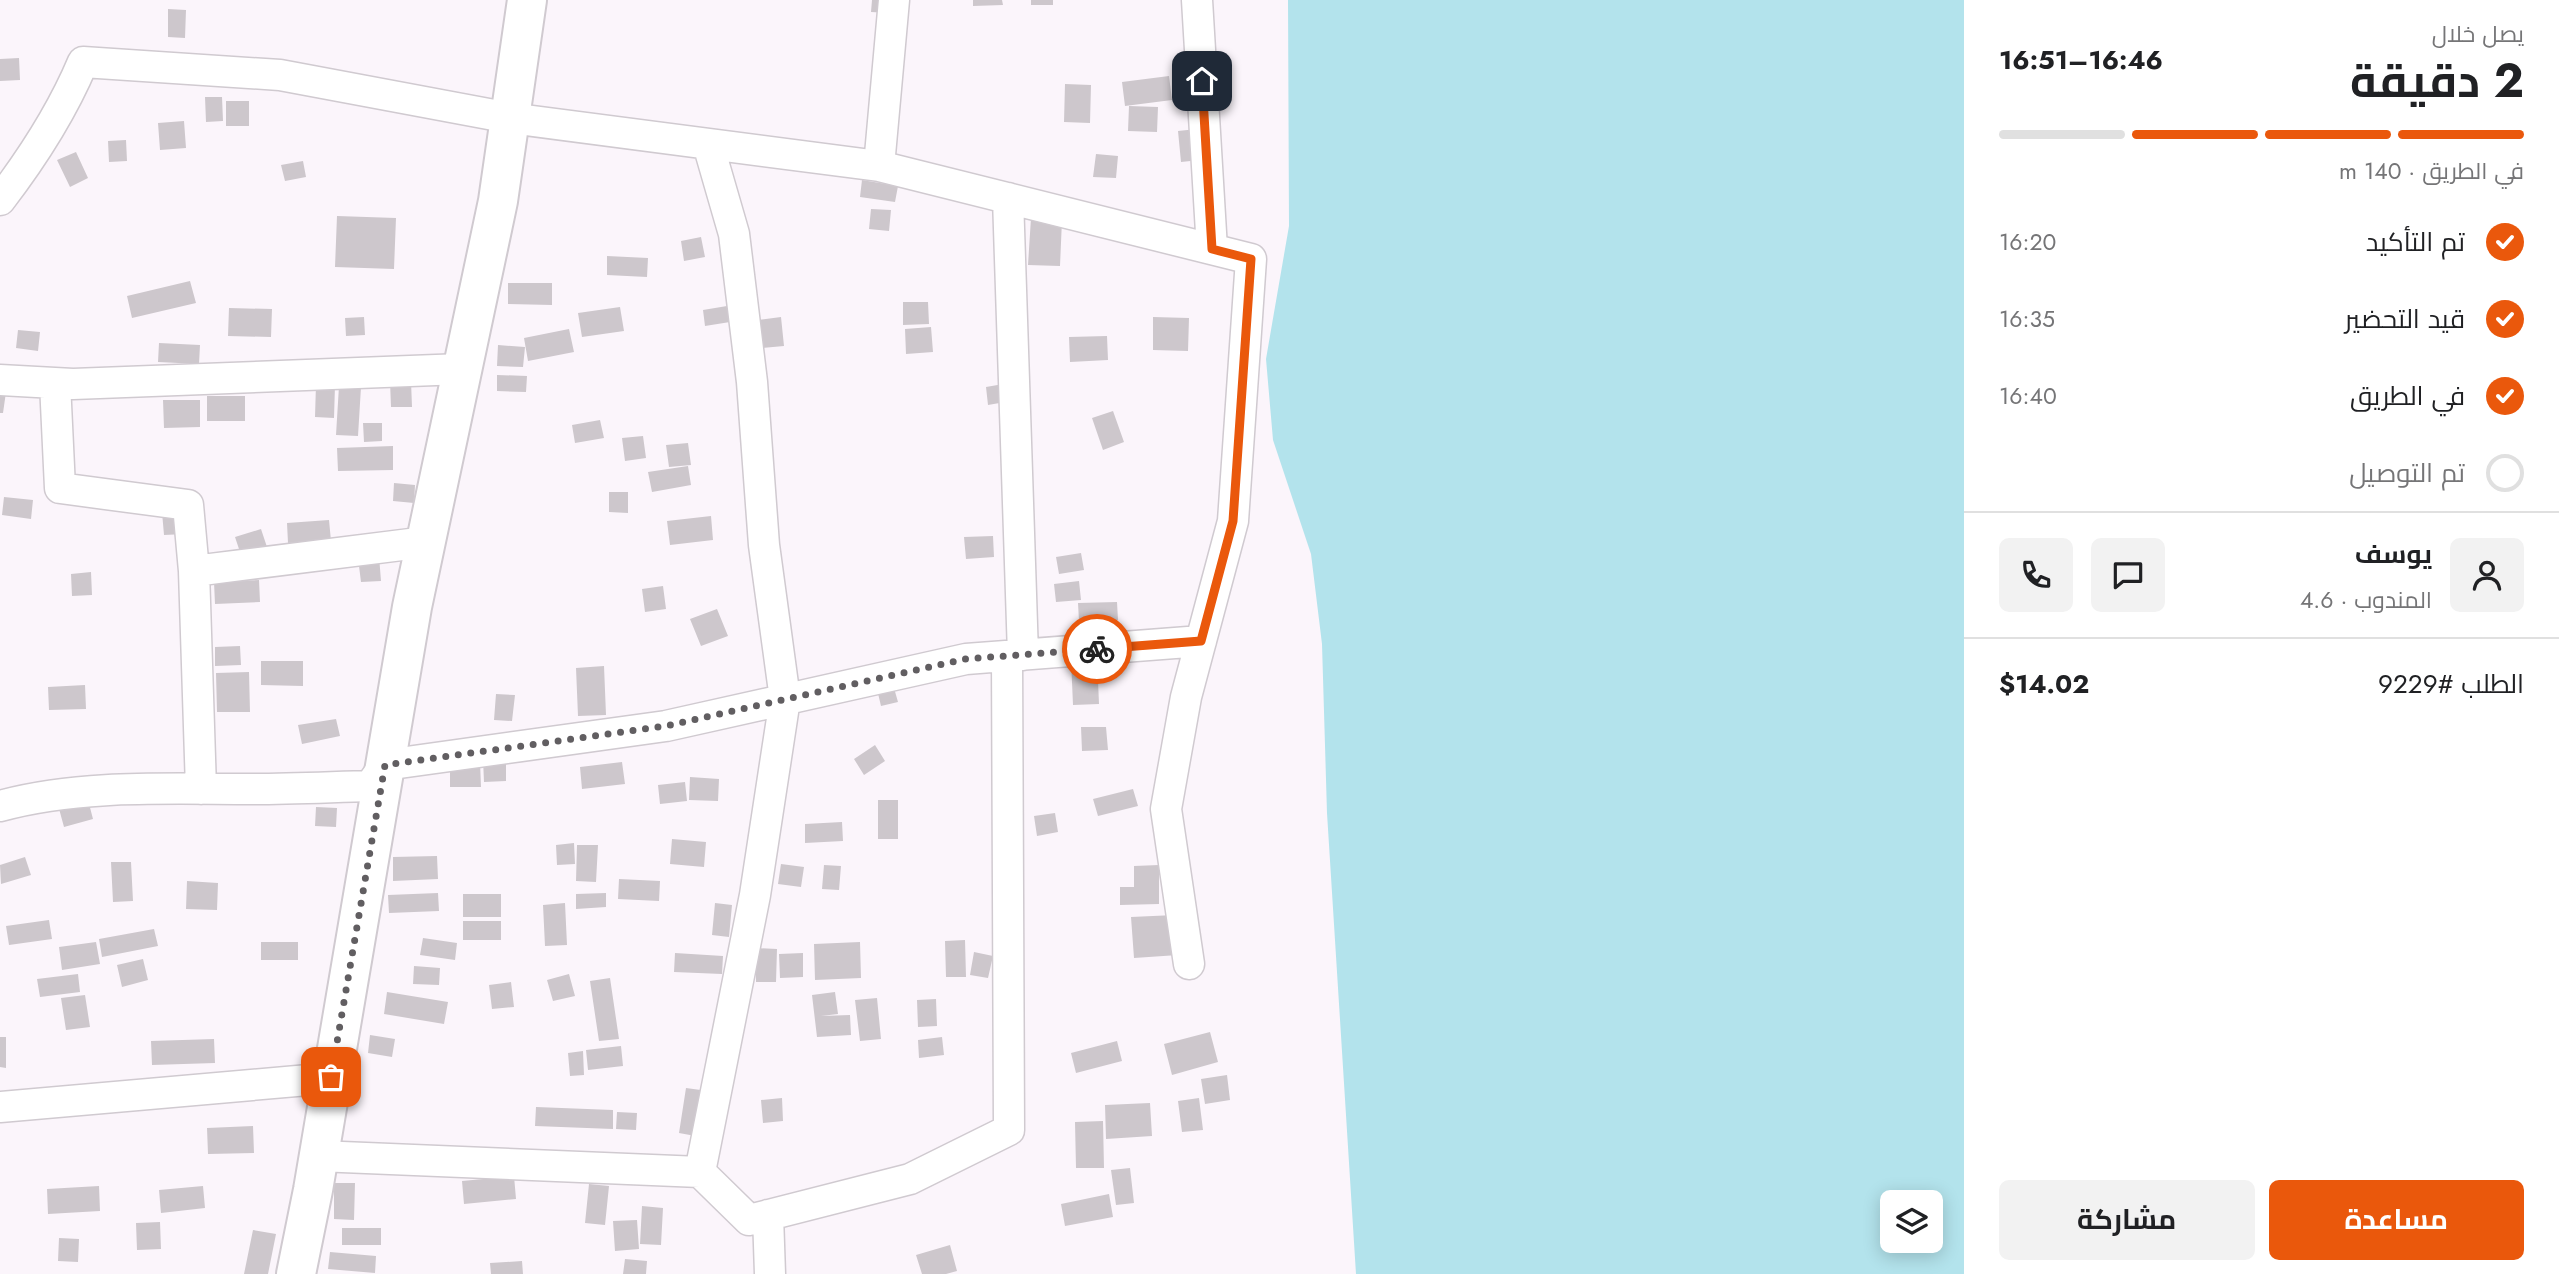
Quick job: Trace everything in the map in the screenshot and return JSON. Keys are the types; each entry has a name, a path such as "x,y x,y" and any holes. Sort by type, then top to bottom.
{"street":[{"path":"296,1274 426,542 498,201 527,0"},
{"path":"879,166 894,0"},
{"path":"1197,0 1212,249"},
{"path":"0,200 28,163 69,95 83,62 280,75 510,118 879,166 1251,259 1233,521 1186,697 1167,808 1189,964"},
{"path":"700,1172 755,895 785,699 764,545 752,382 734,234 708,144"},
{"path":"318,1156 700,1172 749,1220 910,1179 1009,1130 1015,655 1008,198"},
{"path":"0,380 55,383 462,369"},
{"path":"55,383 60,488 188,505 194,571 201,789"},
{"path":"194,571 426,542"},
{"path":"0,806 23,800 136,788 370,786 385,765 666,726 966,659 1201,641"},
{"path":"0,1107 331,1077"},
{"path":"768,1215 770,1274"}],"water":[{"path":"1288,0 1964,0 1964,1274 1356,1274 1327,813 1322,644 1311,554 1273,440 1266,359 1289,226"}],"building":[{"path":"872,0 891,0 890,13 871,12"},
{"path":"973,0 1002,0 1003,5 973,6"},
{"path":"1031,0 1053,0 1053,5 1031,5"},
{"path":"168,9 186,10 185,38 168,37"},
{"path":"19,58 20,80 0,81 0,59"},
{"path":"1169,76 1172,100 1125,106 1122,82"},
{"path":"1065,84 1091,85 1090,123 1064,122"},
{"path":"205,97 222,97 223,121 206,122"},
{"path":"226,101 249,101 249,126 226,126"},
{"path":"1129,106 1158,107 1157,132 1128,131"},
{"path":"184,121 186,148 160,150 158,123"},
{"path":"1197,129 1200,160 1181,162 1178,131"},
{"path":"126,140 127,161 109,162 108,141"},
{"path":"76,152 88,178 70,187 57,160"},
{"path":"1096,154 1118,156 1116,178 1093,177"},
{"path":"303,161 306,177 285,181 281,165"},
{"path":"862,180 898,186 895,202 860,197"},
{"path":"871,209 891,210 889,231 869,229"},
{"path":"337,216 396,218 394,269 335,267"},
{"path":"1031,218 1062,220 1060,266 1028,265"},
{"path":"701,237 705,257 684,261 681,241"},
{"path":"607,256 648,258 647,277 607,275"},
{"path":"190,281 196,303 132,318 127,296"},
{"path":"508,283 552,283 552,305 508,304"},
{"path":"903,302 928,302 929,324 903,325"},
{"path":"727,306 730,322 705,326 703,310"},
{"path":"620,307 624,331 582,337 578,313"},
{"path":"229,308 272,309 271,337 228,336"},
{"path":"364,317 365,335 346,336 345,318"},
{"path":"781,317 784,346 761,348 757,320"},
{"path":"1153,317 1189,318 1188,351 1153,350"},
{"path":"931,327 933,352 906,354 905,329"},
{"path":"569,329 574,352 528,361 524,338"},
{"path":"18,330 40,332 38,351 16,348"},
{"path":"1107,336 1108,360 1070,362 1069,337"},
{"path":"159,343 200,345 199,364 158,362"},
{"path":"498,345 525,347 523,367 497,366"},
{"path":"497,375 527,376 526,392 497,391"},
{"path":"390,381 411,381 412,407 391,407"},
{"path":"1009,383 1011,401 988,405 986,387"},
{"path":"316,384 335,385 334,418 315,417"},
{"path":"339,386 361,387 358,436 336,435"},
{"path":"0,391 6,392 3,413 0,413"},
{"path":"207,396 245,396 245,421 207,421"},
{"path":"163,400 200,400 200,427 164,428"},
{"path":"1113,411 1124,442 1103,450 1092,418"},
{"path":"600,420 604,438 575,443 572,425"},
{"path":"363,423 382,423 382,441 364,442"},
{"path":"643,436 646,458 625,461 622,438"},
{"path":"688,443 691,465 669,467 666,445"},
{"path":"393,446 393,470 338,471 337,448"},
{"path":"688,466 691,485 652,492 648,472"},
{"path":"394,483 415,485 414,503 393,501"},
{"path":"609,492 628,492 628,513 609,512"},
{"path":"4,497 33,500 31,519 2,515"},
{"path":"183,511 185,534 164,535 162,512"},
{"path":"711,516 713,540 670,545 667,521"},
{"path":"329,520 331,541 288,543 287,523"},
{"path":"261,529 267,547 241,555 235,537"},
{"path":"993,536 994,557 966,559 964,537"},
{"path":"1081,553 1084,570 1059,574 1056,557"},
{"path":"379,556 381,581 361,582 358,558"},
{"path":"91,572 92,595 72,596 71,574"},
{"path":"259,580 260,602 215,604 214,582"},
{"path":"1079,581 1081,600 1056,602 1054,584"},
{"path":"663,586 666,609 645,612 642,589"},
{"path":"1117,602 1118,620 1079,621 1078,603"},
{"path":"717,609 728,636 701,646 690,619"},
{"path":"240,646 241,665 215,666 215,647"},
{"path":"1097,657 1099,704 1073,705 1071,659"},
{"path":"261,661 303,661 303,686 261,685"},
{"path":"604,666 606,715 578,716 576,668"},
{"path":"249,672 250,712 217,712 216,673"},
{"path":"892,681 898,702 881,706 876,685"},
{"path":"85,685 86,709 49,710 48,687"},
{"path":"496,694 515,695 512,721 494,720"},
{"path":"336,719 340,736 302,744 298,725"},
{"path":"1081,727 1106,727 1108,750 1082,751"},
{"path":"875,745 885,761 864,775 854,759"},
{"path":"483,759 506,759 506,781 484,782"},
{"path":"450,761 480,761 481,787 450,787"},
{"path":"622,762 625,784 582,789 580,767"},
{"path":"690,777 719,779 718,801 689,800"},
{"path":"685,782 687,801 660,804 658,785"},
{"path":"1133,789 1138,806 1098,816 1093,799"},
{"path":"87,796 93,819 64,827 58,805"},
{"path":"878,800 898,800 898,839 878,839"},
{"path":"316,807 337,808 336,827 315,826"},
{"path":"1055,813 1058,832 1037,836 1034,816"},
{"path":"842,822 843,841 805,843 805,824"},
{"path":"672,839 706,842 704,867 670,864"},
{"path":"574,843 575,864 557,865 556,845"},
{"path":"577,845 598,845 596,882 576,881"},
{"path":"437,856 438,879 393,881 393,857"},
{"path":"25,857 31,875 1,884 0,865"},
{"path":"111,862 131,862 133,901 113,902"},
{"path":"781,864 804,867 801,887 778,884"},
{"path":"824,865 841,866 839,890 822,889"},
{"path":"1159,865 1159,904 1120,905 1120,887 1134,887 1134,866"},
{"path":"619,879 660,881 659,901 618,899"},
{"path":"187,881 218,883 217,910 186,909"},
{"path":"438,893 439,911 389,913 388,895"},
{"path":"606,893 606,907 576,909 576,894"},
{"path":"463,894 501,894 501,917 463,917"},
{"path":"565,903 567,945 545,946 543,905"},
{"path":"715,903 732,905 729,937 712,935"},
{"path":"1175,915 1178,955 1134,958 1131,917"},
{"path":"49,920 52,939 9,945 6,926"},
{"path":"463,921 501,921 501,940 463,940"},
{"path":"154,929 158,946 102,957 99,939"},
{"path":"423,938 457,943 455,960 420,955"},
{"path":"965,940 966,977 946,977 945,941"},
{"path":"96,942 100,964 62,970 59,947"},
{"path":"261,942 298,942 298,960 261,960"},
{"path":"860,942 861,978 815,980 814,944"},
{"path":"756,948 777,949 776,982 756,982"},
{"path":"974,952 993,956 988,978 970,975"},
{"path":"675,953 723,956 722,974 674,972"},
{"path":"803,953 803,977 780,978 779,954"},
{"path":"143,959 148,980 122,987 117,965"},
{"path":"414,966 440,968 439,985 413,984"},
{"path":"78,974 80,992 40,997 37,979"},
{"path":"569,974 575,996 553,1001 547,980"},
{"path":"610,978 619,1039 599,1041 590,981"},
{"path":"511,982 514,1007 492,1009 489,985"},
{"path":"387,992 448,1002 444,1024 384,1014"},
{"path":"835,992 838,1014 821,1016 850,1015 851,1035 817,1037 812,995"},
{"path":"85,995 90,1027 66,1030 61,998"},
{"path":"877,998 881,1039 860,1041 855,1000"},
{"path":"936,999 937,1026 918,1027 917,1000"},
{"path":"1210,1032 1218,1062 1172,1075 1164,1044"},
{"path":"370,1035 395,1039 392,1057 368,1053"},
{"path":"0,1037 6,1037 6,1068 0,1067"},
{"path":"942,1037 944,1055 919,1058 918,1040"},
{"path":"214,1039 215,1063 152,1065 151,1041"},
{"path":"1117,1041 1122,1061 1076,1073 1071,1053"},
{"path":"621,1046 623,1066 588,1070 586,1050"},
{"path":"583,1051 584,1075 570,1076 568,1053"},
{"path":"1227,1075 1230,1100 1205,1104 1201,1079"},
{"path":"686,1088 708,1091 701,1137 679,1133"},
{"path":"782,1098 783,1121 763,1123 761,1100"},
{"path":"1199,1098 1203,1130 1182,1132 1178,1101"},
{"path":"1150,1103 1152,1136 1106,1139 1105,1105"},
{"path":"536,1107 613,1110 613,1129 535,1126"},
{"path":"617,1112 637,1113 636,1130 616,1129"},
{"path":"1103,1121 1104,1168 1076,1168 1075,1122"},
{"path":"253,1126 254,1153 208,1154 207,1128"},
{"path":"1130,1168 1134,1203 1116,1205 1111,1170"},
{"path":"514,1176 516,1199 464,1204 462,1181"},
{"path":"334,1183 355,1183 354,1220 334,1219"},
{"path":"589,1184 609,1186 605,1225 585,1223"},
{"path":"99,1186 100,1211 48,1214 47,1189"},
{"path":"203,1186 205,1208 161,1213 159,1190"},
{"path":"1109,1194 1113,1217 1065,1226 1061,1204"},
{"path":"642,1206 663,1208 661,1245 640,1244"},
{"path":"637,1220 639,1249 615,1251 613,1221"},
{"path":"160,1222 161,1249 137,1250 136,1223"},
{"path":"342,1228 381,1228 381,1245 342,1245"},
{"path":"253,1230 276,1234 268,1274 244,1274"},
{"path":"59,1238 79,1239 78,1262 58,1261"},
{"path":"950,1245 957,1271 922,1274 916,1255"},
{"path":"330,1252 376,1256 375,1273 328,1269"},
{"path":"625,1259 647,1261 646,1274 623,1274"},
{"path":"522,1261 523,1274 491,1274 490,1263"}],"way so far":[{"path":"331,1077 385,765 666,726 966,659 1097,649"}],"route":[{"path":"1097,649 1201,641 1233,521 1251,259 1212,249 1202,81"}]}
